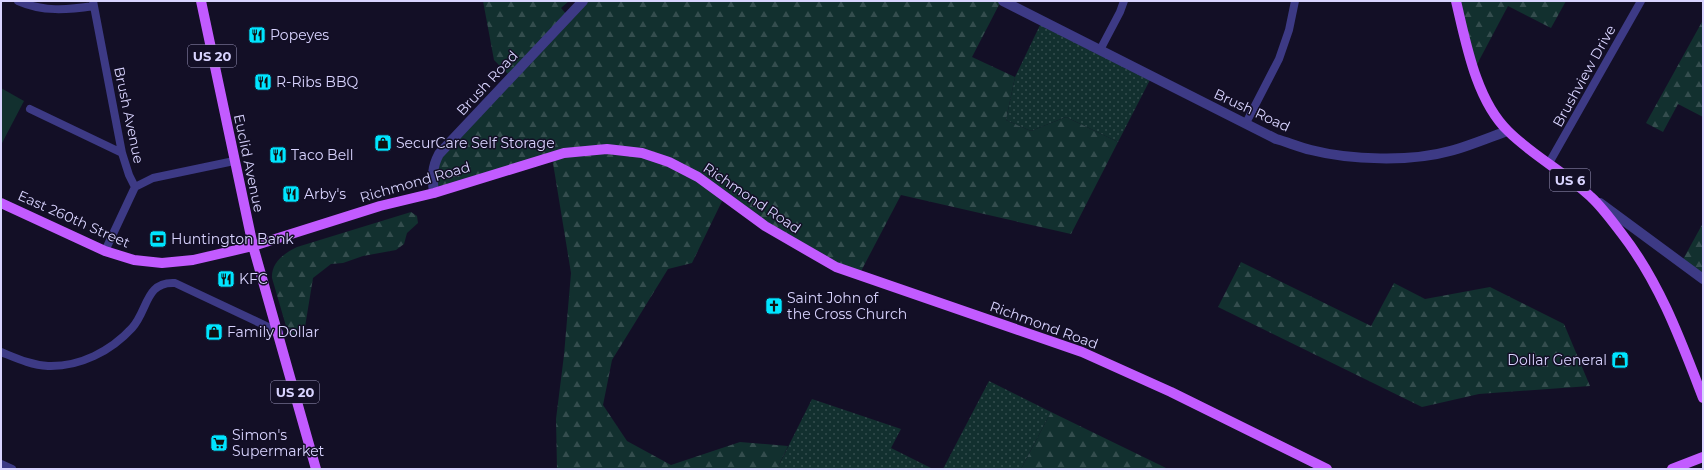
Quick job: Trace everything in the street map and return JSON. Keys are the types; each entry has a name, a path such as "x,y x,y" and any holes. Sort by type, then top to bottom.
{"main road":[{"name":"Euclid Avenue","path":"201,1 253,246 279,332 316,469"},
{"name":"US 6","path":"1456,1 1465,41 1482,92 1495,114 1507,131 1591,197 1622,234 1653,281 1675,327 1703,398"},
{"name":"Richmond Road","path":"253,246 380,206 434,193 564,153 607,149 649,155 669,162 698,176 764,226 836,267 1082,352 1171,392 1327,469"},
{"name":"East 260th Street","path":"1,203 105,251 134,260 162,263 193,260 253,246"},
{"path":"1672,469 1703,457"}],"street":[{"path":"18,1 25,4 65,10 93,4"},
{"name":"Brush Road","path":"434,193 432,178 435,162 439,154 583,1"},
{"name":"Brush Road","path":"1003,1 1276,139 1312,150 1357,157 1420,157 1450,151 1507,131"},
{"path":"1100,50 1120,12 1124,1"},
{"path":"1246,124 1279,59 1290,30 1295,1"},
{"name":"Brushview Drive","path":"1549,163 1641,1"},
{"name":"Brush Avenue","path":"93,4 122,153 135,188"},
{"path":"30,109 122,153"},
{"path":"105,251 135,188 153,178 234,161"},
{"path":"1591,197 1703,279"},
{"path":"1,352 22,361 48,366 73,364 93,357 108,348 133,327 154,288 165,282 175,283 279,332"},
{"path":"1,464 12,469"}],"green space":[{"path":"483,1 569,1 561,8 568,16 583,1 1001,1 972,57 1015,77 1006,120 1031,131 1066,117 1118,142 1071,234 901,195 859,275 724,197 692,263 668,269 612,360 603,405 627,441 671,465 740,442 788,446 777,469 557,469 556,419 564,355 571,273 552,157 434,193 435,162 511,77 494,60"},
{"path":"1456,1 1566,1 1551,28 1508,6 1474,70"},
{"path":"1703,20 1703,117 1678,104 1663,132 1646,123"},
{"path":"1042,21 1152,76 1118,142 1066,117 1031,131 1006,120 1015,77"},
{"path":"1,88 24,101 1,145"},
{"path":"411,212 417,216 418,223 407,233 404,244 396,250 363,256 343,263 331,264 313,278 305,327 295,335 288,333 272,278 272,273 276,263 283,255 297,247"},
{"path":"1703,223 1703,279 1681,263"},
{"path":"1241,262 1371,326 1394,283 1425,299 1490,287 1564,324 1590,386 1479,394 1422,407 1218,307"},
{"path":"989,381 1051,412 1021,469 943,469"},
{"path":"812,399 901,429 891,448 933,469 777,469"},
{"path":"1051,412 1162,466 1168,469 1021,469"}],"place":[{"name":"Popeyes","path":"257,35"},
{"name":"R-Ribs BBQ","path":"263,82"},
{"name":"SecurCare Self Storage","path":"383,143"},
{"name":"Taco Bell","path":"278,155"},
{"name":"Arby's","path":"291,194"},
{"name":"Huntington Bank","path":"158,239"},
{"name":"KFC","path":"226,279"},
{"name":"Saint John of the Cross Church","path":"774,306"},
{"name":"Family Dollar","path":"214,332"},
{"name":"Dollar General","path":"1620,360"},
{"name":"Simon's Supermarket","path":"219,443"}]}
